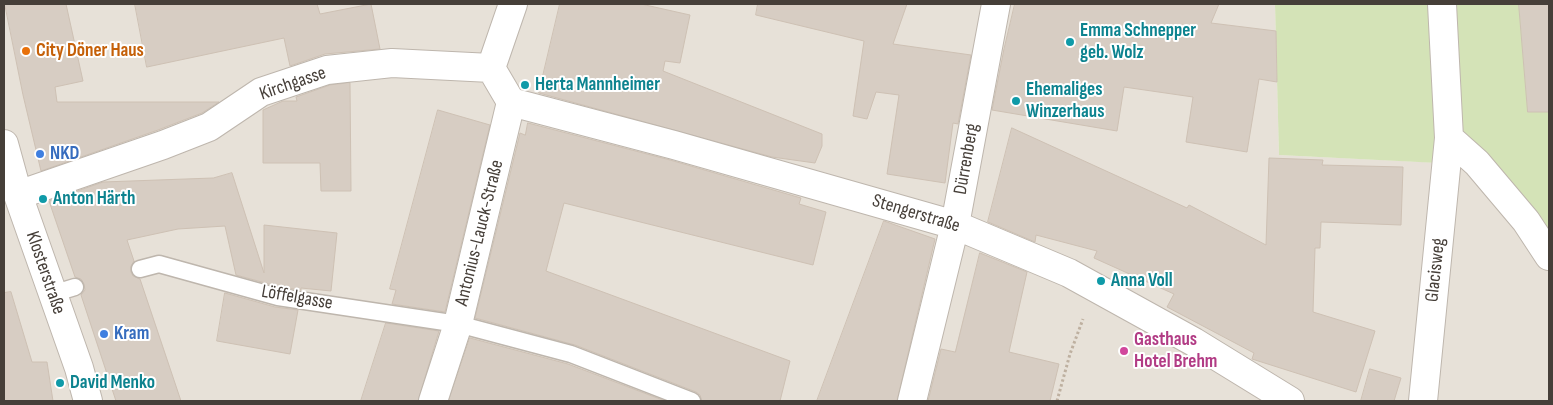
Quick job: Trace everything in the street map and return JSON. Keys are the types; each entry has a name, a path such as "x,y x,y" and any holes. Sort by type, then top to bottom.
{"street":[{"path":"512,102 491,68 513,4"},
{"name":"Dürrenberg","path":"912,401 955,225 996,4"},
{"name":"Glacisweg","path":"1423,401 1449,138 1442,4"},
{"name":"Kirchgasse","path":"18,195 163,145 209,127 261,92 327,70 392,63 491,68"},
{"name":"Stengerstraße","path":"512,102 955,225 1069,273 1096,287 1194,342 1290,401"},
{"name":"Antonius-Lauck-Straße","path":"433,401 458,324 512,102"},
{"path":"1449,138 1478,162 1526,221 1549,256"},
{"name":"Klosterstraße","path":"4,144 18,195 64,290 79,368 88,401"}],"lane":[{"name":"Löffelgasse","path":"140,269 159,264 278,297 458,324 571,354 692,401"}],"path":[{"path":"1057,401 1070,354 1096,287"}],"shaded area":[{"path":"4,4 1275,4 1279,155 1463,164 1549,200 1549,401 4,401"}],"green space":[{"path":"1275,4 1549,4 1549,256 1527,203 1498,166 1279,155"}],"building":[{"path":"5,4 66,4 83,81 55,87 57,102 219,102 202,113 41,171 23,95"},
{"path":"135,4 317,4 320,14 371,4 380,49 325,54 290,66 284,38 147,67"},
{"path":"560,4 641,4 690,15 680,63 665,61 663,71 822,134 822,146 815,163 772,157 539,93"},
{"path":"758,4 907,4 893,44 971,55 958,124 953,123 945,183 887,174 899,95 876,92 867,119 853,116 864,41 756,15"},
{"path":"1015,4 1219,4 1211,23 1276,31 1277,82 1259,79 1247,152 1186,142 1193,97 1124,87 1117,131 992,110"},
{"path":"1519,4 1549,4 1549,112 1528,112"},
{"path":"350,83 351,191 321,191 320,163 263,163 263,110 283,101 297,101 296,97 330,85"},
{"path":"438,110 490,125 445,312 392,304 396,290 390,289"},
{"path":"528,123 670,160 801,198 799,204 826,212 813,265 564,203 546,271 790,361 780,401 702,401 700,395 696,392 575,345 475,318 520,133 525,135"},
{"path":"1012,128 1187,208 1189,205 1266,245 1269,158 1323,160 1322,165 1403,167 1401,225 1321,222 1320,248 1315,248 1313,312 1375,331 1356,392 1252,359 1254,353 1167,307 1174,294 1094,258 1097,251 1036,235 1035,242 988,222"},
{"path":"232,173 264,273 264,225 337,233 331,291 280,287 236,275 225,226 178,229 127,240 134,261 131,266 131,272 133,276 140,279 181,401 116,401 81,295 85,290 84,284 81,279 75,277 49,201 103,182 213,178"},
{"path":"884,221 935,239 897,401 817,401"},
{"path":"980,253 1027,272 1009,352 1059,364 1050,401 928,401 941,349 955,352"},
{"path":"11,292 32,362 47,362 53,401 4,401 4,293"},
{"path":"225,293 275,307 298,310 290,354 217,341"},
{"path":"386,323 439,331 418,401 361,401"},
{"path":"470,338 568,364 665,401 449,401"},
{"path":"1370,369 1401,378 1394,401 1361,401"}],"place":[{"name":"Emma Schnepper geb. Wolz","path":"1070,42"},
{"name":"City Döner Haus","path":"26,51"},
{"name":"Herta Mannheimer","path":"525,85"},
{"name":"Ehemaliges Winzerhaus","path":"1016,101"},
{"name":"NKD","path":"40,154"},
{"name":"Anton Härth","path":"43,199"},
{"name":"Anna Voll","path":"1101,281"},
{"name":"Kram","path":"104,334"},
{"name":"Gasthaus Hotel Brehm","path":"1124,351"},
{"name":"David Menko","path":"60,383"}]}
